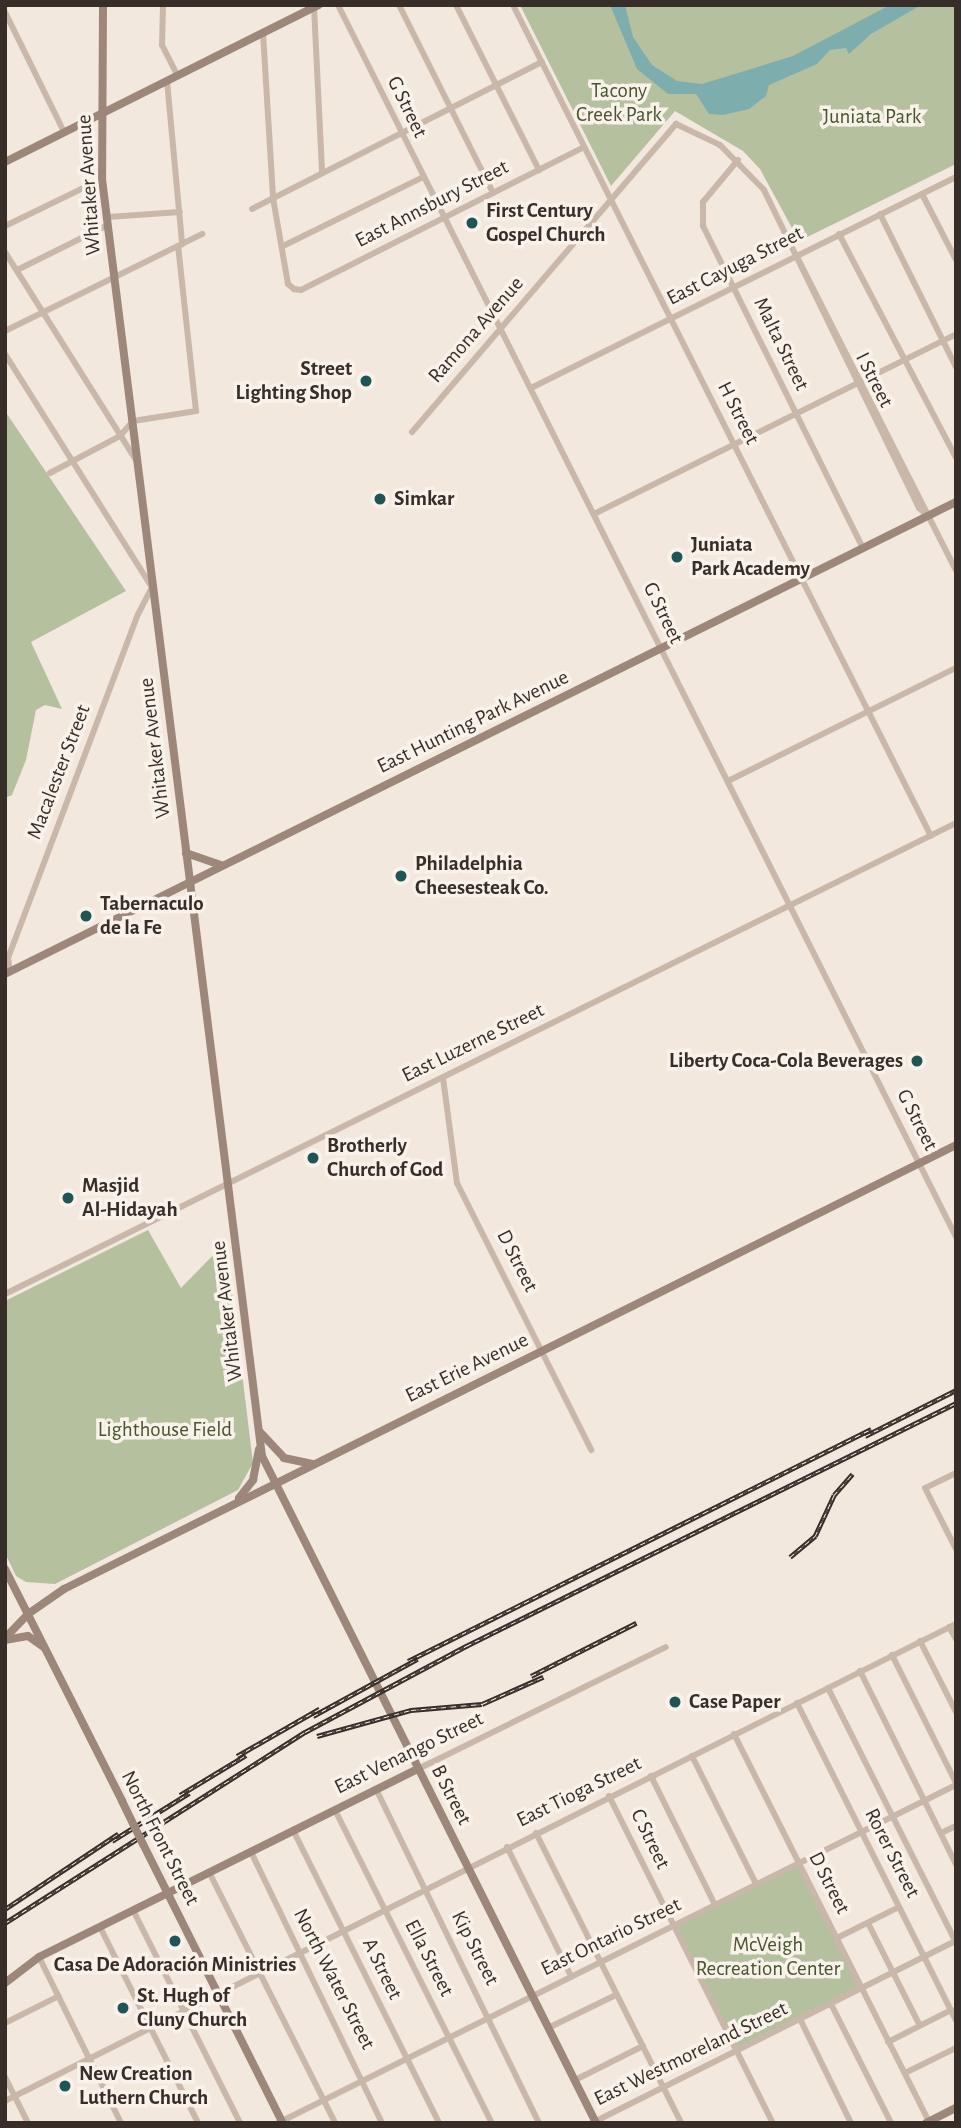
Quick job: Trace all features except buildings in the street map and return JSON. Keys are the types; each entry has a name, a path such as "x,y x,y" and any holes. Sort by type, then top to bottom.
{"main road":[{"name":"Whitaker Avenue","path":"103,5 100,114 102,179 260,1444 276,1483"},
{"path":"5,162 317,6"},
{"name":"East Hunting Park Avenue","path":"7,973 956,502"},
{"path":"186,853 223,865"},
{"name":"East Erie Avenue","path":"5,1639 28,1614 64,1589 956,1144"},
{"path":"259,1430 284,1458 299,1464 321,1460"},
{"path":"230,1506 253,1480 260,1444"},
{"name":"B Street","path":"276,1483 594,2122"},
{"name":"North Front Street","path":"5,1569 281,2122"},
{"path":"5,1639 28,1636 46,1649"},
{"name":"East Venango Street","path":"5,1983 39,1957 418,1769"},
{"path":"929,2122 956,2108"}],"street":[{"path":"163,5 162,45 177,75"},
{"name":"G Street","path":"338,5 956,1237"},
{"path":"399,5 493,192"},
{"path":"456,5 539,170"},
{"name":"H Street","path":"513,5 931,836"},
{"path":"317,6 322,173"},
{"path":"5,12 64,132"},
{"path":"263,33 273,198 283,246 423,177"},
{"path":"252,209 542,62"},
{"path":"50,473 120,436 133,421 196,411 167,81"},
{"name":"I Street","path":"676,124 720,145 738,160 764,190 860,382 919,508 928,516 956,570"},
{"name":"Ramona Avenue","path":"412,432 676,124"},
{"name":"East Annsbury Street","path":"283,246 288,284 294,289 302,290 584,146"},
{"name":"Malta Street","path":"738,160 703,202 700,217 863,548"},
{"name":"East Cayuga Street","path":"531,388 956,177"},
{"path":"5,226 102,179"},
{"path":"922,194 956,260"},
{"path":"16,270 108,221 180,212"},
{"path":"880,214 956,367"},
{"path":"5,331 202,234"},
{"path":"839,234 956,458"},
{"path":"5,251 138,464"},
{"path":"594,514 956,334"},
{"path":"5,354 152,587"},
{"name":"Macalester Street","path":"7,973 8,958 138,614 152,587"},
{"path":"728,781 956,668"},
{"name":"East Luzerne Street","path":"5,1294 956,823"},
{"name":"D Street","path":"443,1078 457,1183 591,1451"},
{"path":"956,1473 927,1487 956,1549"},
{"path":"947,1531 956,1526"},
{"path":"953,1625 956,1639"},
{"name":"East Tioga Street","path":"5,2101 953,1625"},
{"path":"920,1641 956,1712"},
{"name":"East Venango Street","path":"418,1769 666,1647"},
{"path":"892,1655 956,1784"},
{"path":"860,1671 955,1861"},
{"path":"828,1688 956,1941"},
{"name":"Rorer Street","path":"797,1703 956,2020"},
{"name":"D Street","path":"734,1734 929,2122"},
{"path":"692,1756 756,1884"},
{"path":"651,1776 715,1905"},
{"name":"East Ontario Street","path":"281,2122 956,1784"},
{"name":"Kip Street","path":"376,1789 539,2123"},
{"name":"C Street","path":"610,1796 773,2123"},
{"name":"Ella Street","path":"335,1810 492,2123"},
{"path":"941,1833 956,1826"},
{"name":"A Street","path":"293,1830 439,2123"},
{"path":"536,1833 681,2123"},
{"path":"507,1847 571,1976"},
{"name":"North Water Street","path":"251,1852 382,2123"},
{"path":"209,1872 335,2123"},
{"path":"837,1938 899,1907"},
{"path":"133,1910 240,2123"},
{"path":"868,1923 920,2025"},
{"path":"100,1927 198,2123"},
{"name":"East Westmoreland Street","path":"594,2122 956,1941"},
{"path":"39,1957 120,2122"},
{"path":"548,2028 616,1995"},
{"path":"5,2023 59,1996"},
{"path":"831,2004 891,2123"},
{"path":"888,2042 951,2010"},
{"path":"800,2019 851,2123"},
{"path":"575,2080 643,2046"},
{"path":"905,2073 956,2048"},
{"path":"5,2077 28,2123"}],"green space":[{"path":"520,5 956,5 956,164 799,241 760,169 743,151 675,111 611,186"},
{"path":"5,411 126,591 31,642 62,709 45,705 36,710 26,760 12,795 5,798"},
{"name":"Lighthouse Field","path":"148,1230 181,1288 226,1242 253,1463 238,1490 55,1584 26,1582 16,1576 5,1553 5,1301"},
{"name":"McVeigh Recreation Center","path":"799,1862 863,1988 738,2051 674,1926"}],"water":[{"path":"610,5 625,5 633,37 652,65 677,81 702,84 793,56 890,5 921,5 871,34 849,54 846,48 830,50 817,64 769,85 766,96 749,109 723,115 709,114 696,94 668,94 637,69"}],"railway":[{"path":"865,1436 956,1390"},
{"path":"5,1923 305,1732 466,1646 956,1403"},
{"path":"408,1661 871,1429"},
{"path":"790,1557 815,1536 834,1495 852,1474"},
{"path":"531,1676 636,1623"},
{"path":"313,1716 417,1659"},
{"path":"317,1736 411,1710 482,1704 543,1677"},
{"path":"237,1756 319,1709"},
{"path":"180,1795 246,1755"},
{"path":"112,1841 189,1793"},
{"path":"5,1909 118,1834"}],"place":[{"name":"First Century Gospel Church","path":"472,223"},
{"name":"Street Lighting Shop","path":"366,381"},
{"name":"Simkar","path":"380,499"},
{"name":"Juniata Park Academy","path":"677,557"},
{"name":"Philadelphia Cheesesteak Co.","path":"401,876"},
{"name":"Tabernaculo de la Fe","path":"86,916"},
{"name":"Liberty Coca-Cola Beverages","path":"917,1061"},
{"name":"Brotherly Church of God","path":"313,1158"},
{"name":"Masjid Al-Hidayah","path":"68,1198"},
{"name":"Case Paper","path":"675,1702"},
{"name":"Casa De Adoración Ministries","path":"175,1941"},
{"name":"St. Hugh of Cluny Church","path":"123,2008"},
{"name":"New Creation Luthern Church","path":"65,2086"}],"park label":[{"name":"Tacony Creek Park","path":"619,103"},
{"name":"Juniata Park","path":"872,117"}]}
